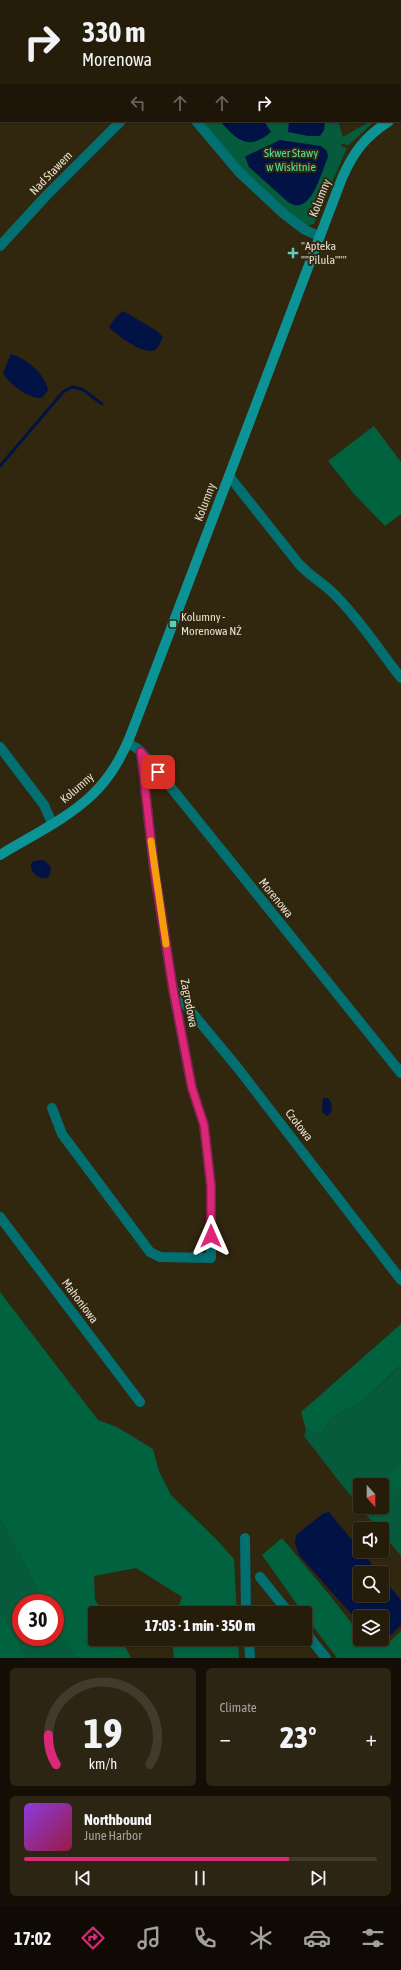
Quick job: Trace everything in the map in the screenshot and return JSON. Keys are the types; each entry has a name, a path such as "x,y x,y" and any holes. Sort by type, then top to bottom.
{"street":[{"name":"Nad Stawem","path":"0,246 45,197 120,122"},
{"path":"197,122 239,172 284,214 305,230 319,236"},
{"name":"Kolumny","path":"0,855 52,823 93,795 113,770 128,743 319,236 352,157 363,142 388,122"},
{"path":"229,476 299,564 307,573 334,594 401,678"},
{"name":"Morenowa","path":"128,743 141,752 401,1073"},
{"path":"0,747 44,805 52,823"},
{"name":"Zagrodowa","path":"52,1108 62,1134 150,1252 160,1257 211,1258 211,1186 204,1125 192,1088 173,989 154,868 141,752"},
{"name":"Czołowa","path":"173,989 237,1067 401,1280"},
{"name":"Mahoniowa","path":"0,1217 140,1402"},
{"path":"246,1538 246,1606"},
{"path":"260,1577 284,1606"},
{"path":"312,1641 326,1658"},
{"path":"249,1646 250,1658"}],"green space":[{"name":"Skwer Stawy w Wiskitnie","path":"201,122 338,122 343,137 368,122 374,122 349,145 342,144 341,146 347,148 314,224 304,226 244,174"},
{"path":"374,426 401,462 401,514 385,526 354,494 328,461"},
{"path":"0,1292 98,1420 117,1427 153,1449 159,1471 171,1495 217,1540 234,1559 237,1606 179,1606 182,1597 136,1568 94,1576 95,1600 99,1606 88,1606 88,1646 125,1646 131,1658 77,1658 69,1650 64,1641 64,1594 39,1594 0,1518"},
{"path":"401,1324 401,1365 374,1391 350,1408 333,1417 322,1436 306,1429 301,1412"},
{"path":"401,1365 401,1556 389,1541 389,1522 372,1522 366,1514 389,1514 389,1478 353,1478 353,1498 304,1436 306,1429 322,1436 333,1417 363,1400"},
{"path":"401,1464 401,1484 389,1495 389,1478 385,1478"},
{"path":"0,1518 39,1594 12,1594 12,1632 0,1612"},
{"path":"282,1538 353,1625 353,1646 389,1646 389,1642 401,1631 401,1658 337,1658 312,1625 312,1606 298,1606 262,1555"},
{"path":"0,1612 12,1632 12,1646 21,1646 28,1658 0,1658"},
{"path":"64,1641 69,1650 77,1658 28,1658 21,1646 64,1646"},
{"path":"173,1646 238,1646 239,1658 174,1658"}],"shaded area":[{"path":"221,122 265,122 271,132 263,138 250,142 244,141 232,134"},
{"path":"289,122 325,122 324,130 320,136 308,136 288,132"},
{"path":"280,140 321,146 327,151 328,157 314,191 309,199 303,204 296,205 288,202 249,167 245,157"},
{"path":"123,311 157,331 163,337 159,346 155,350 145,350 131,344 109,327 115,318"},
{"path":"11,354 23,359 39,372 48,390 42,398 25,394 6,378 3,373"},
{"path":"44,860 50,866 51,870 48,878 39,877 32,871 32,862"},
{"path":"323,1098 328,1098 331,1103 332,1111 327,1116 322,1112"},
{"path":"329,1512 353,1541 353,1558 367,1558 373,1566 353,1566 353,1602 389,1602 389,1585 401,1600 401,1625 389,1636 389,1610 353,1610 353,1616 299,1555 295,1543 296,1535 324,1513"}],"waterway":[{"path":"0,466 63,392 72,387 82,389 102,404"}],"slow traffic":[{"path":"151,841 166,944"}],"place":[{"name":"\"Apteka \"\"Pilula\"\"\"","path":"293,253"},
{"name":"Kolumny - Morenowa NŻ","path":"173,624"}],"route":[{"path":"158,772 141,752 154,868 173,989 192,1088 204,1125 211,1186 211,1236"}]}
